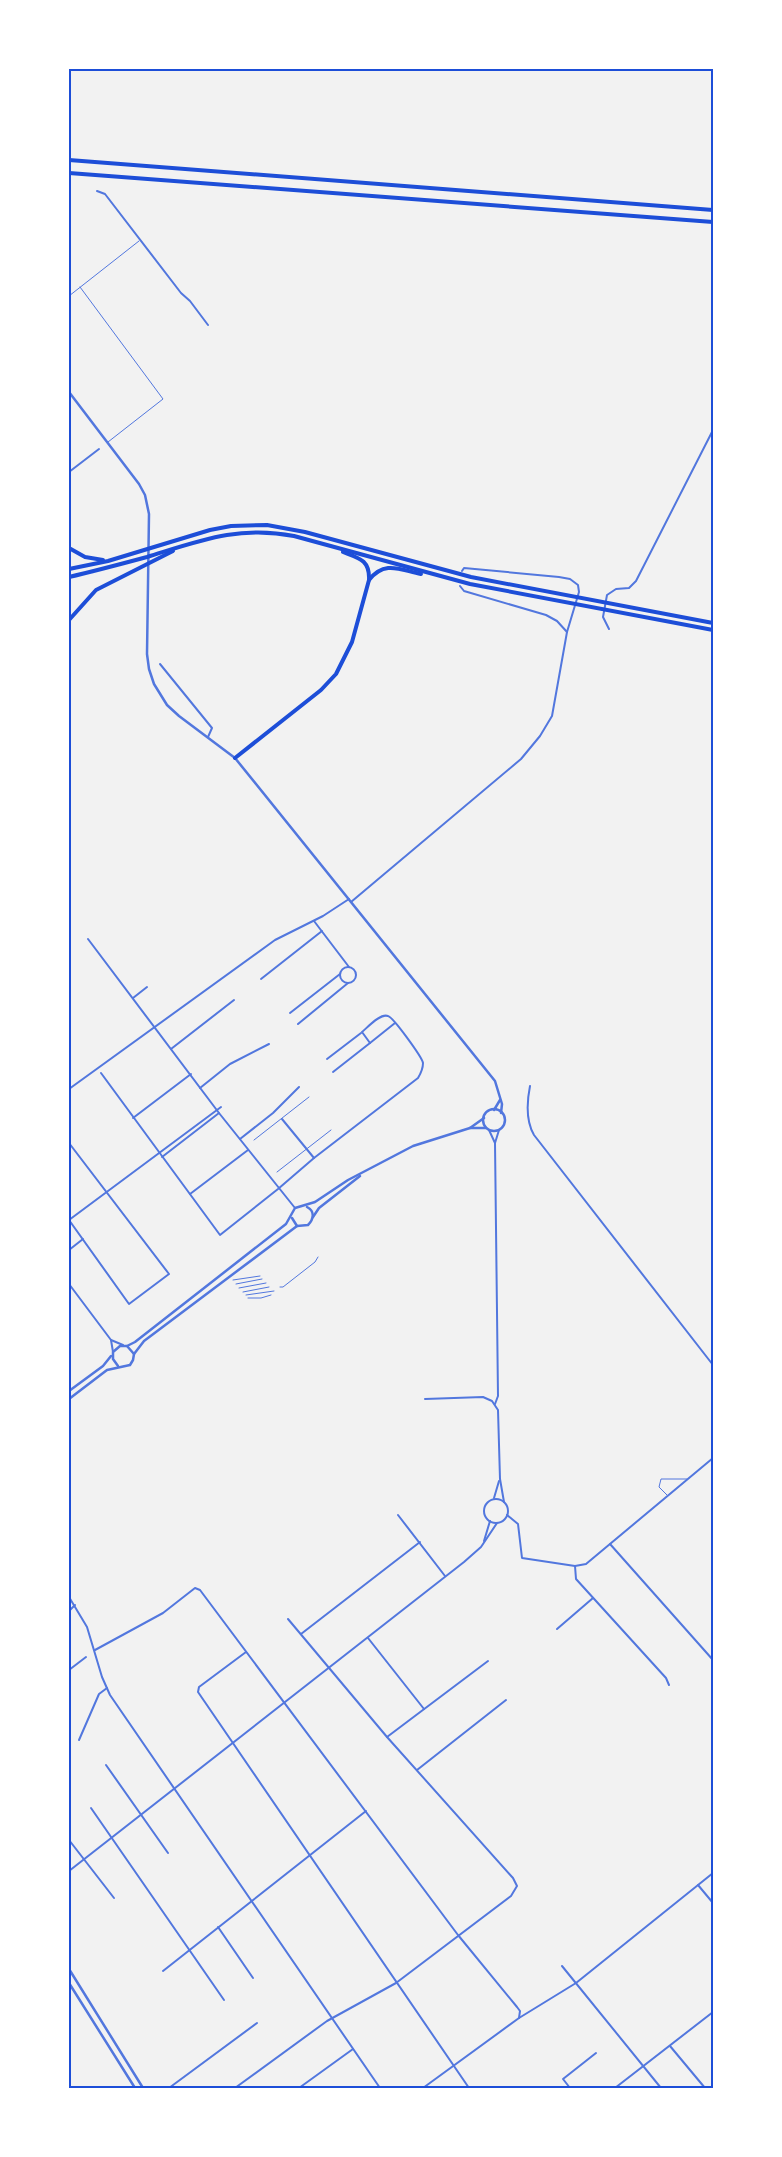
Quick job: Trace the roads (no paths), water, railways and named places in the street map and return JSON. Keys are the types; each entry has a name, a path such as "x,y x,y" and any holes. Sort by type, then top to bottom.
{"highway":[{"path":"69,160 713,210"},
{"path":"69,173 713,222"},
{"path":"69,570 108,561 210,530 231,526 267,525 305,532 471,577 713,623"},
{"path":"69,577 193,542 234,533 267,532 294,536 448,579"},
{"path":"69,620 96,590 107,583 193,542"},
{"path":"235,758 321,690 336,674 352,642 369,580 369,567 364,562 322,544"},
{"path":"69,548 85,557 108,561"},
{"path":"369,580 377,571 391,567 713,630"}],"street":[{"path":"97,190 104,194 208,325"},
{"path":"69,392 140,484 145,494 149,514 147,654 154,684 167,705 178,716 235,758 499,1088 501,1113 504,1120 495,1143 498,1396 495,1404"},
{"path":"609,629 603,617 608,595 616,589 629,588 636,581 713,430"},
{"path":"69,472 98,449"},
{"path":"351,902 447,823 531,748 552,716 568,632 579,592 578,584 559,577 484,569 464,568 462,571"},
{"path":"460,586 464,590 546,615 557,621 568,632"},
{"path":"160,664 212,728 208,737"},
{"path":"69,1089 275,940 314,921 349,899"},
{"path":"298,1024 348,983 353,982 356,977 354,969 349,967 314,921"},
{"path":"261,979 322,931"},
{"path":"88,939 278,1190 295,1208"},
{"path":"290,1013 340,974 344,968 349,967"},
{"path":"340,974 342,981 348,983"},
{"path":"132,998 147,987"},
{"path":"172,1049 234,1000"},
{"path":"100,1073 220,1235 420,1075 423,1065 421,1059 395,1023 385,1016 327,1059"},
{"path":"333,1072 395,1023"},
{"path":"362,1032 370,1043"},
{"path":"200,1088 230,1064 269,1044"},
{"path":"132,1118 190,1074"},
{"path":"530,1086 528,1095 529,1121 534,1135 713,1365"},
{"path":"240,1139 273,1113 299,1087"},
{"path":"494,1110 500,1100"},
{"path":"69,1142 106,1192 169,1274 129,1304 69,1220 106,1192 159,1152 222,1106"},
{"path":"295,1208 315,1202 348,1180 422,1142 470,1128 484,1118 488,1111 494,1110 501,1113"},
{"path":"162,1157 219,1113"},
{"path":"484,1118 495,1143"},
{"path":"282,1119 314,1158"},
{"path":"470,1128 499,1130"},
{"path":"190,1194 248,1150"},
{"path":"69,1399 107,1370 118,1366 130,1365 134,1354 144,1341 297,1226 308,1225 320,1208 365,1172"},
{"path":"306,1206 310,1208 313,1217"},
{"path":"73,1396 69,1391 103,1366 116,1348 134,1342 286,1224 295,1208"},
{"path":"291,1216 297,1226"},
{"path":"69,1250 83,1239"},
{"path":"69,1284 111,1340 113,1359 118,1366"},
{"path":"111,1340 125,1346 134,1354"},
{"path":"69,1870 446,1576 481,1547 497,1523 507,1516 508,1508 504,1502 500,1479 499,1418 495,1404 483,1397 425,1399"},
{"path":"507,1516 518,1524 522,1558 575,1566 586,1564 713,1458"},
{"path":"494,1499 500,1479"},
{"path":"497,1523 490,1521 485,1516 484,1509 487,1502 494,1499 504,1502"},
{"path":"398,1514 446,1576"},
{"path":"481,1547 487,1535 490,1521"},
{"path":"300,1635 420,1542"},
{"path":"610,1544 713,1660"},
{"path":"575,1566 576,1579 666,1678 669,1685"},
{"path":"95,1650 163,1613 197,1588 200,1590 458,1935 517,2006 520,2011 519,2018"},
{"path":"69,1597 87,1627 106,1688 380,2088"},
{"path":"557,1629 594,1598"},
{"path":"69,1610 75,1606"},
{"path":"235,2088 332,2018 396,1983 511,1896 517,1886 513,1878 416,1771 288,1619"},
{"path":"368,1638 424,1709"},
{"path":"246,1652 198,1690 469,2088"},
{"path":"69,1670 86,1657"},
{"path":"387,1737 488,1660"},
{"path":"79,1740 99,1694 106,1688"},
{"path":"416,1771 506,1700"},
{"path":"106,1765 168,1854"},
{"path":"91,1808 224,2000"},
{"path":"163,1971 366,1811"},
{"path":"69,1840 114,1898"},
{"path":"423,2088 519,2018 576,1983 713,1873"},
{"path":"698,1885 713,1903"},
{"path":"218,1927 253,1978"},
{"path":"562,1966 661,2088"},
{"path":"69,1969 142,2088"},
{"path":"69,1982 135,2088"},
{"path":"615,2088 713,2012"},
{"path":"169,2088 257,2023"},
{"path":"670,2046 705,2088"},
{"path":"298,2088 353,2049"},
{"path":"570,2088 563,2080 596,2053"}],"lane":[{"path":"69,296 140,241"},
{"path":"80,287 164,399 108,442"},
{"path":"254,1140 308,1097"},
{"path":"277,1172 331,1130"},
{"path":"280,1287 283,1287 316,1262 318,1257"},
{"path":"233,1280 260,1276"},
{"path":"236,1284 262,1279"},
{"path":"239,1288 266,1283"},
{"path":"242,1292 269,1287"},
{"path":"246,1296 274,1291"},
{"path":"248,1298 261,1298 271,1295"},
{"path":"668,1496 659,1487 661,1479 688,1479"}]}
